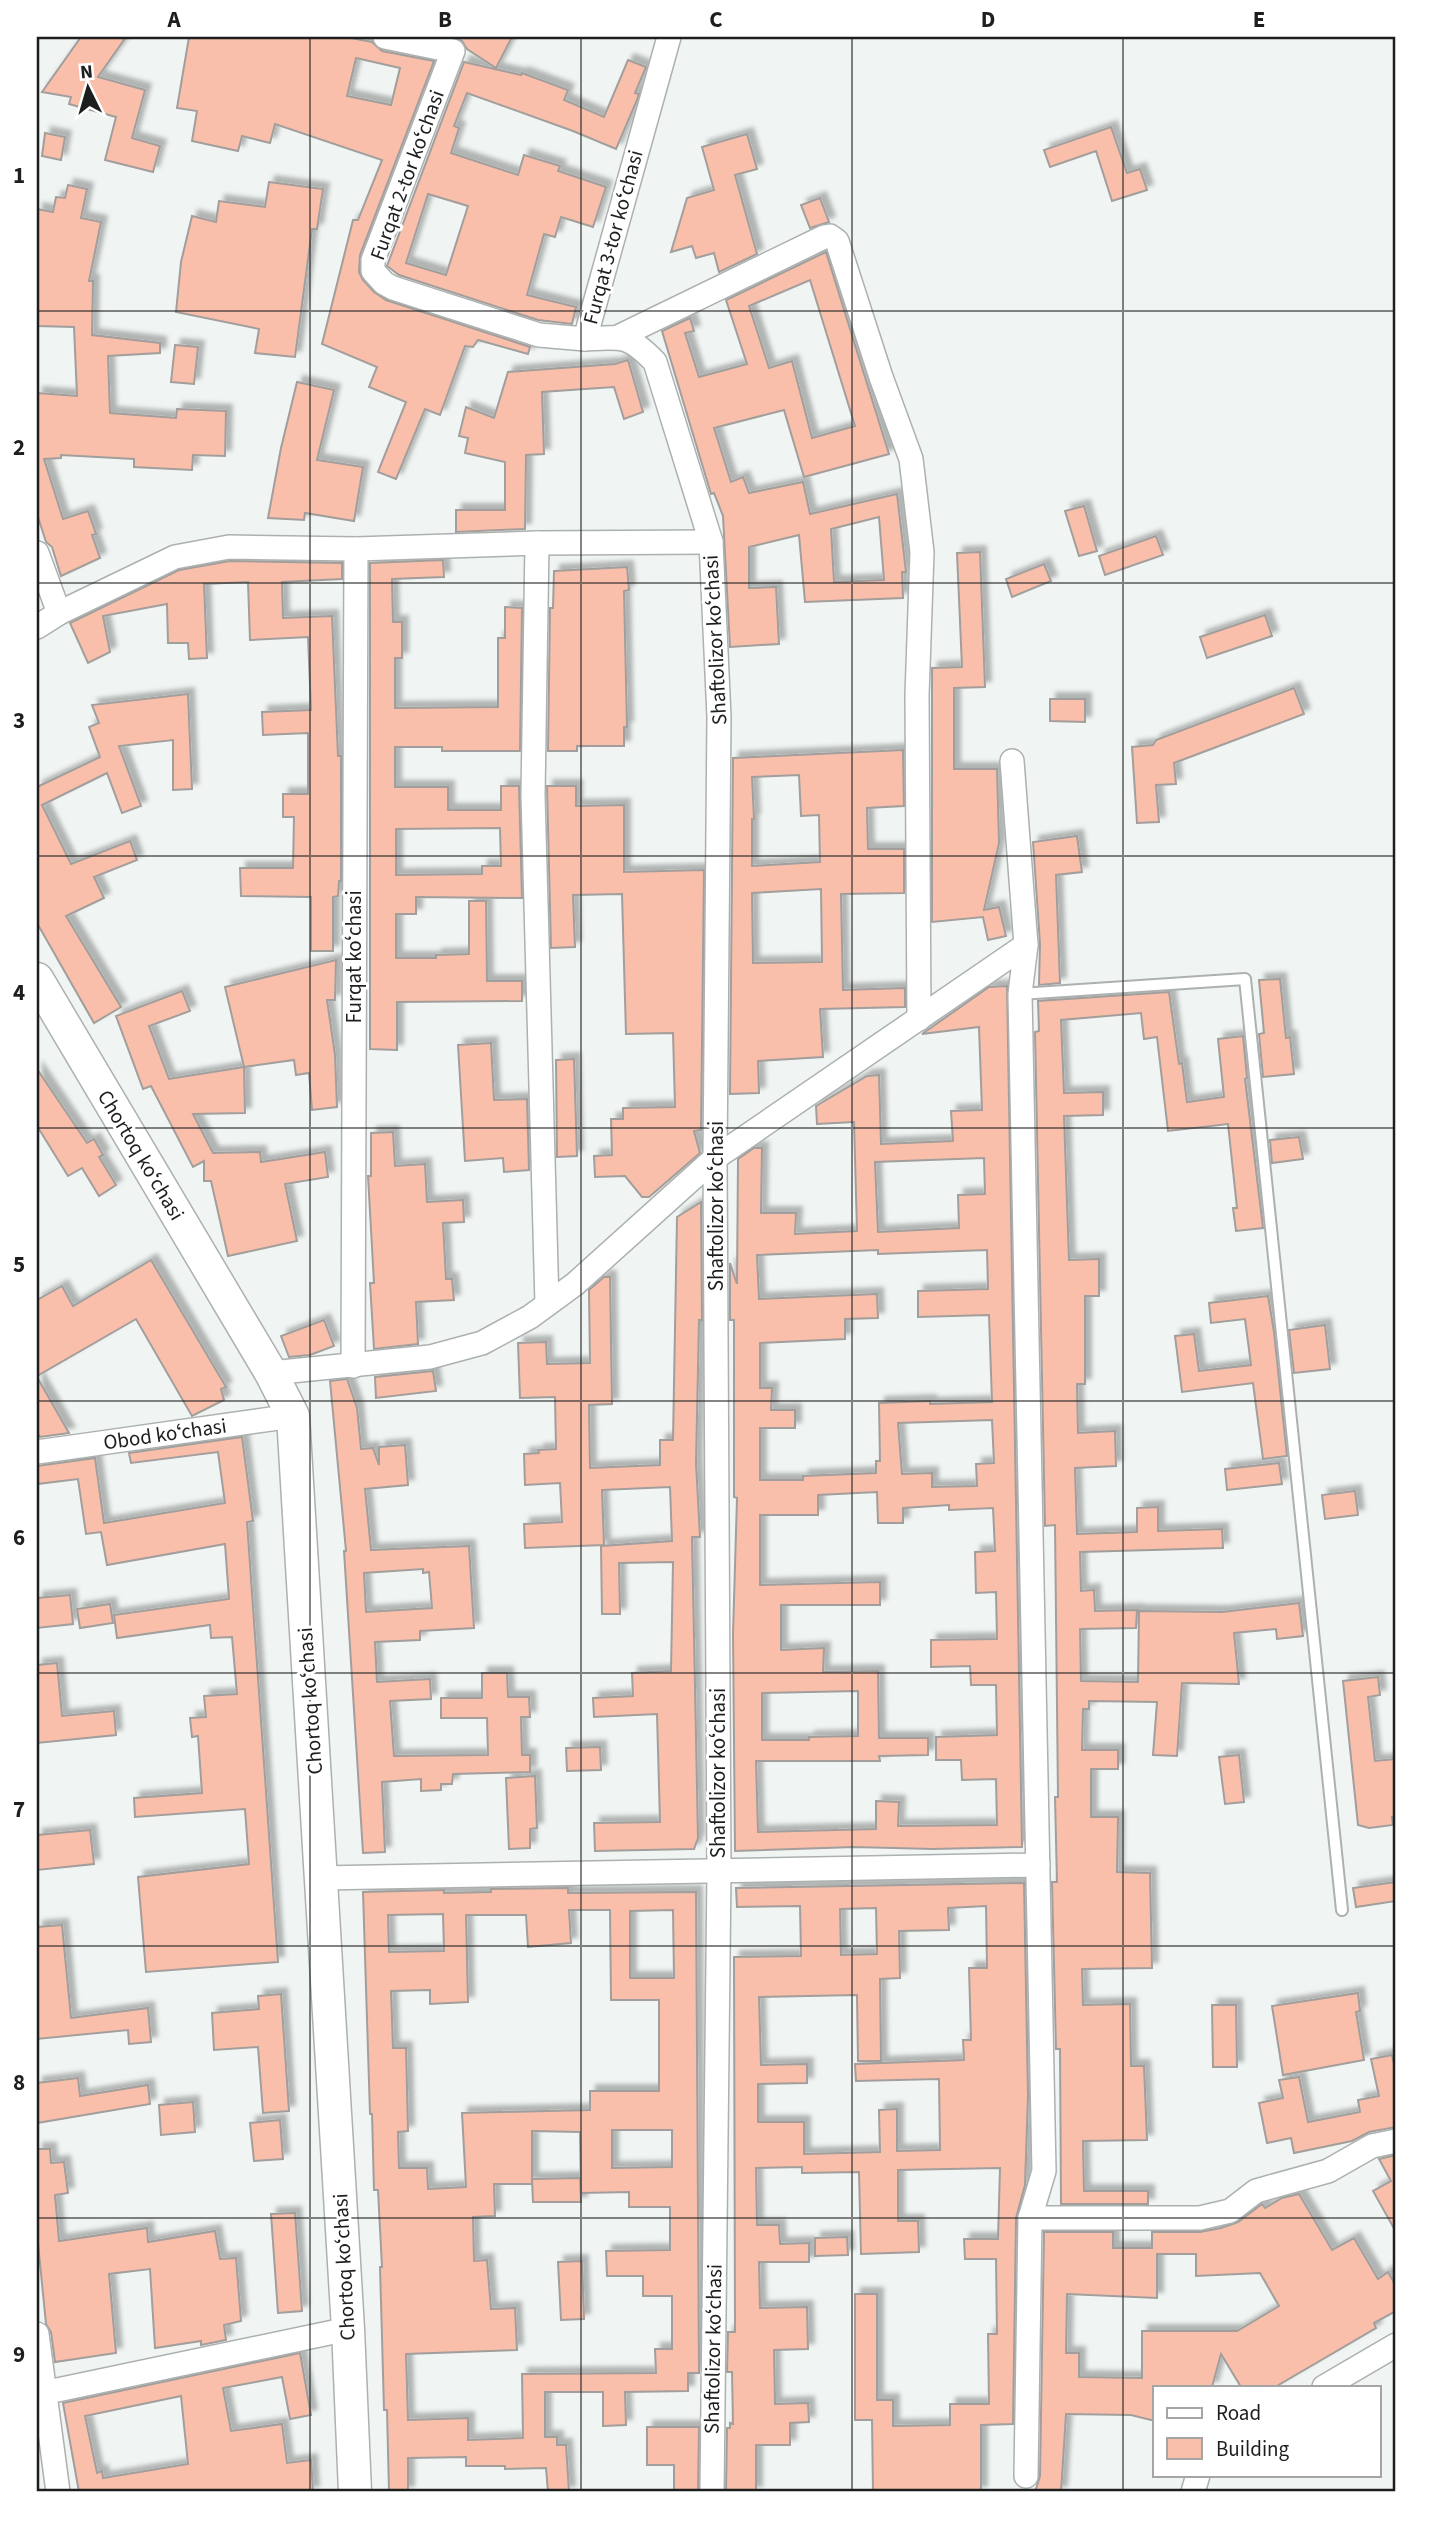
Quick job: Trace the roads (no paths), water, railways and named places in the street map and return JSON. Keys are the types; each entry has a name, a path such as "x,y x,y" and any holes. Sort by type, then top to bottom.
{"main road":[{"name":"Chortoq koʻchasi","path":"37,979 271,1373 293,1416 348,2329 355,2492"}],"street":[{"name":"Furqat 2-tor koʻchasi","path":"385,37 453,51 373,260 373,271 393,288 525,331 539,335 585,339"},
{"name":"Furqat 3-tor koʻchasi","path":"669,37 585,339 618,337 637,343 655,362 711,542"},
{"path":"618,337 824,237 830,236 837,241 911,460 922,552 917,695 919,1019"},
{"path":"37,627 59,613 175,556 229,547 356,548 711,542"},
{"name":"Shaftolizor koʻchasi","path":"711,542 719,716 715,1158 719,1871 712,2492"},
{"path":"537,543 533,794 547,1304"},
{"name":"Furqat koʻchasi","path":"353,1366 356,548"},
{"path":"37,552 59,613"},
{"path":"1012,761 1026,945 1020,994 1044,2171 1030,2218 1026,2476"},
{"path":"271,1373 430,1357 482,1343 530,1317 575,1284 715,1158 1026,945"},
{"name":"Obod koʻchasi","path":"37,1452 293,1416"},
{"name":"Shaftolizor koʻchasi","path":"321,1878 1038,1865"},
{"path":"1030,2218 1200,2218 1230,2211 1256,2192 1328,2171 1372,2146 1396,2141"},
{"path":"43,2393 348,2329"},
{"path":"37,2334 58,2492"},
{"path":"1326,2386 1396,2345"}],"lane":[{"path":"1020,994 1245,979 1342,1910"}]}
